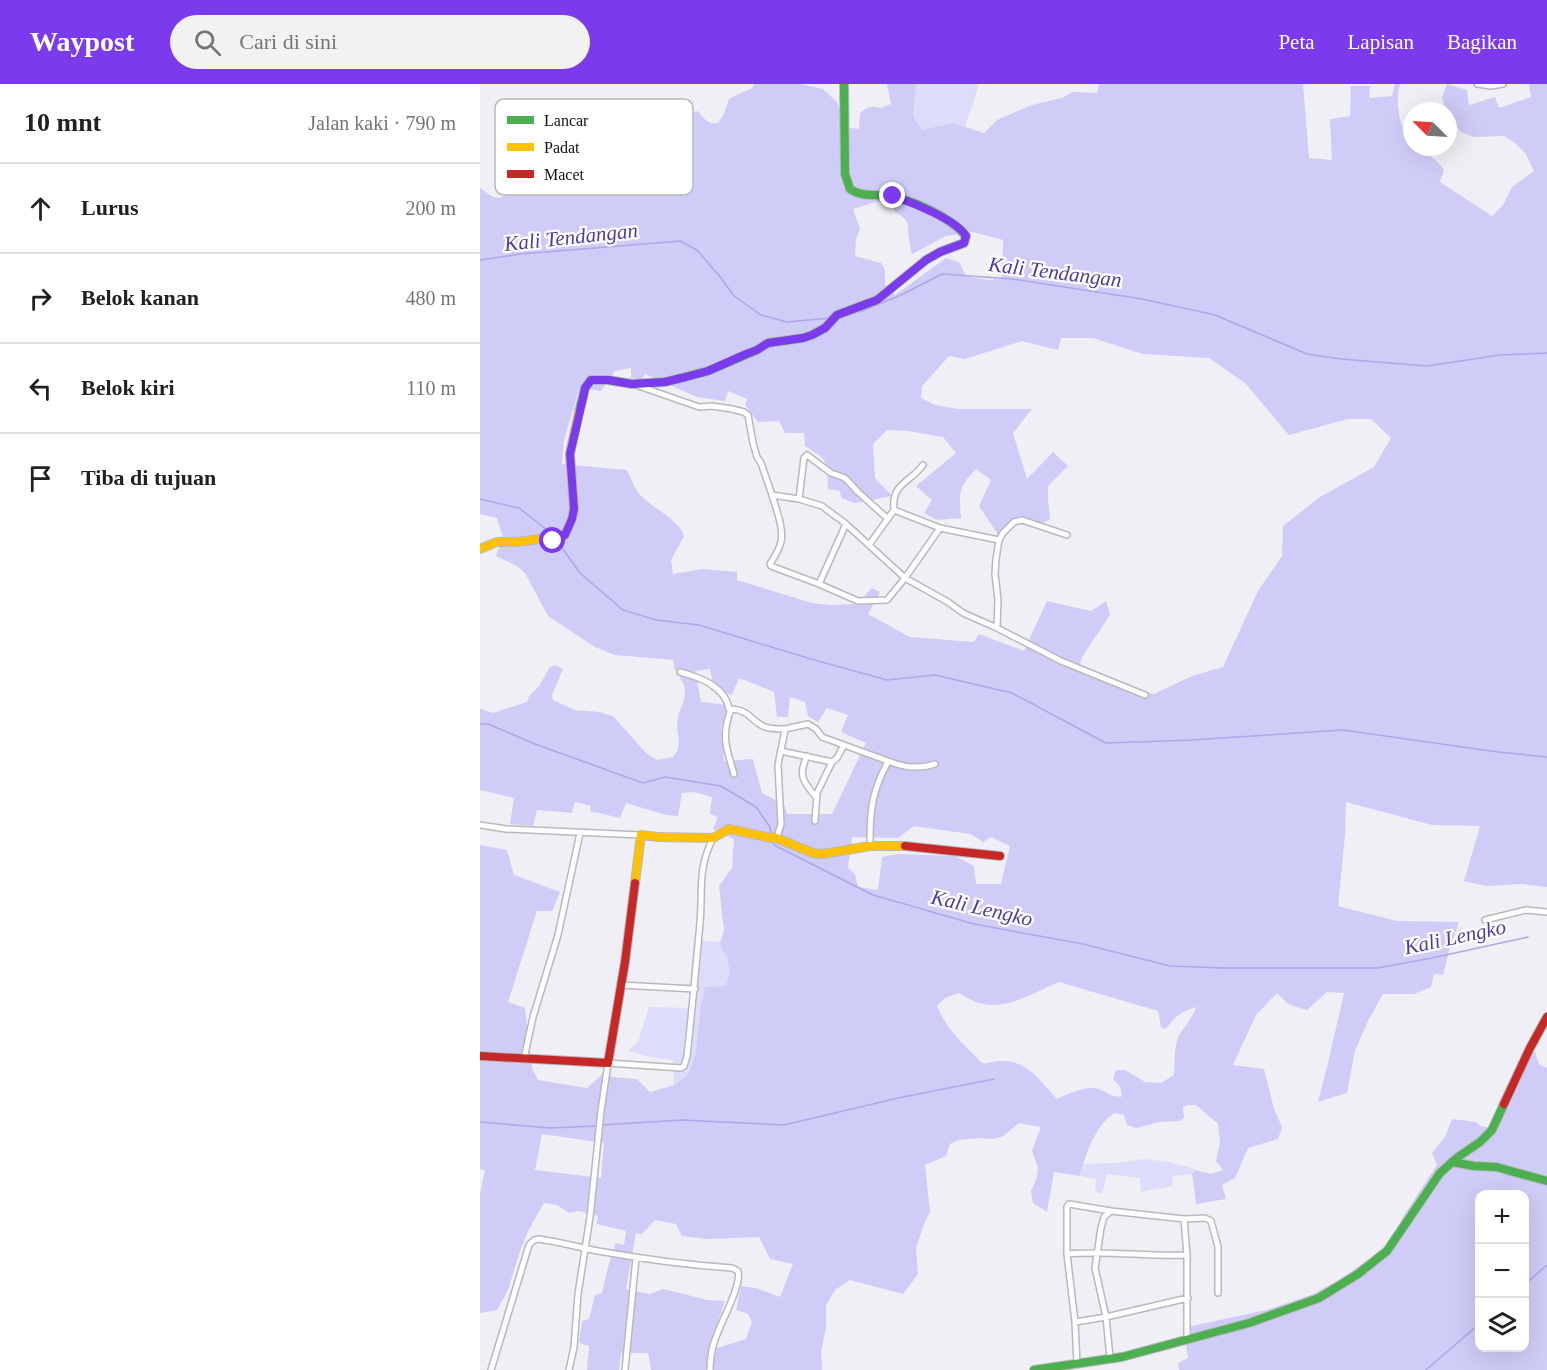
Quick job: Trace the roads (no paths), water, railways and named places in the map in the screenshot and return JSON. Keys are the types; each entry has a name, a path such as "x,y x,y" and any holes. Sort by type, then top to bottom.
{"street":[{"path":"632,384 665,382 708,371 768,343 812,335 825,328 836,317 877,300 926,260 964,243 966,236 959,227 908,201 885,195 855,193 849,187 845,174 844,84"},
{"path":"1477,84 1503,84"},
{"path":"480,549 497,542 556,539 565,535 574,509 570,454 585,388 591,380 596,379 632,384 699,407 732,409 748,415 753,443 772,495 779,525 780,544 770,566 855,600 884,601 889,599 905,579 940,528"},
{"path":"799,499 804,458 807,455 831,473 845,478 888,519"},
{"path":"869,545 894,510 897,490 923,465"},
{"path":"772,495 799,499 822,506 846,524 905,579 948,602 963,613 1061,661 1146,695"},
{"path":"894,510 940,528 999,540"},
{"path":"997,628 996,559 999,540 1009,526 1022,520 1067,535"},
{"path":"819,584 846,524"},
{"path":"680,672 704,680 721,692 729,709 745,712 763,726 785,729 808,724 822,737 898,765 922,768 935,764"},
{"path":"731,709 725,730 725,742 734,774"},
{"path":"773,838 778,834 781,824 777,774 785,729"},
{"path":"815,821 816,797 832,762 844,745"},
{"path":"781,751 832,762"},
{"path":"807,756 802,769 802,778 816,797"},
{"path":"870,846 870,818 873,800 877,784 888,761"},
{"path":"480,825 506,829 658,837 713,838 723,832 736,830 773,838 813,853 823,854 870,846 897,846 1000,856"},
{"path":"524,1059 533,1017 558,936 580,832"},
{"path":"569,1370 574,1347 578,1294 590,1217 601,1111 625,962 641,835"},
{"path":"480,1056 683,1068 687,1056 702,907 701,876 705,855 713,838"},
{"path":"1485,920 1526,910 1547,912"},
{"path":"620,985 694,990"},
{"path":"1034,1370 1122,1357 1263,1319 1330,1292 1358,1274 1388,1251 1435,1179 1452,1162 1480,1142 1492,1130 1547,1017"},
{"path":"1452,1162 1496,1167 1547,1181"},
{"path":"1077,1364 1075,1322 1067,1254 1067,1205 1184,1219 1205,1218 1212,1223 1218,1247 1218,1293"},
{"path":"1110,1211 1102,1222 1095,1268 1106,1317 1110,1358"},
{"path":"1184,1219 1187,1255 1187,1340"},
{"path":"491,1370 527,1250 531,1242 539,1239 636,1258 738,1270 740,1277 715,1340 710,1370"},
{"path":"1067,1254 1097,1252 1157,1256 1187,1255"},
{"path":"625,1370 636,1258"},
{"path":"1075,1322 1188,1298"}],"waterway":[{"name":"Kali Tendangan","path":"480,260 521,254 680,241 697,250 734,296 761,315 787,322 831,318"},
{"name":"Kali Tendangan","path":"844,316 901,295 942,274 1012,279 1142,299 1215,315 1307,354 1341,359 1427,366 1500,355 1547,353"},
{"path":"480,499 519,508 554,537"},
{"path":"557,541 580,573 623,610 656,620 699,625 887,680 935,675 1012,693 1106,743 1343,730 1547,757"},
{"name":"Kali Lengko","path":"480,724 488,724 535,744 643,783 665,777 721,786 756,807 770,827 771,833"},
{"name":"Kali Lengko","path":"773,841 774,845 873,895 974,924 1083,944 1170,966 1378,968 1528,937"},
{"path":"601,1125 682,1120 784,1125 898,1098 994,1079"},
{"path":"480,1122 550,1128 596,1126"},
{"path":"1529,1281 1547,1265"},
{"path":"1426,1370 1475,1327"}]}
